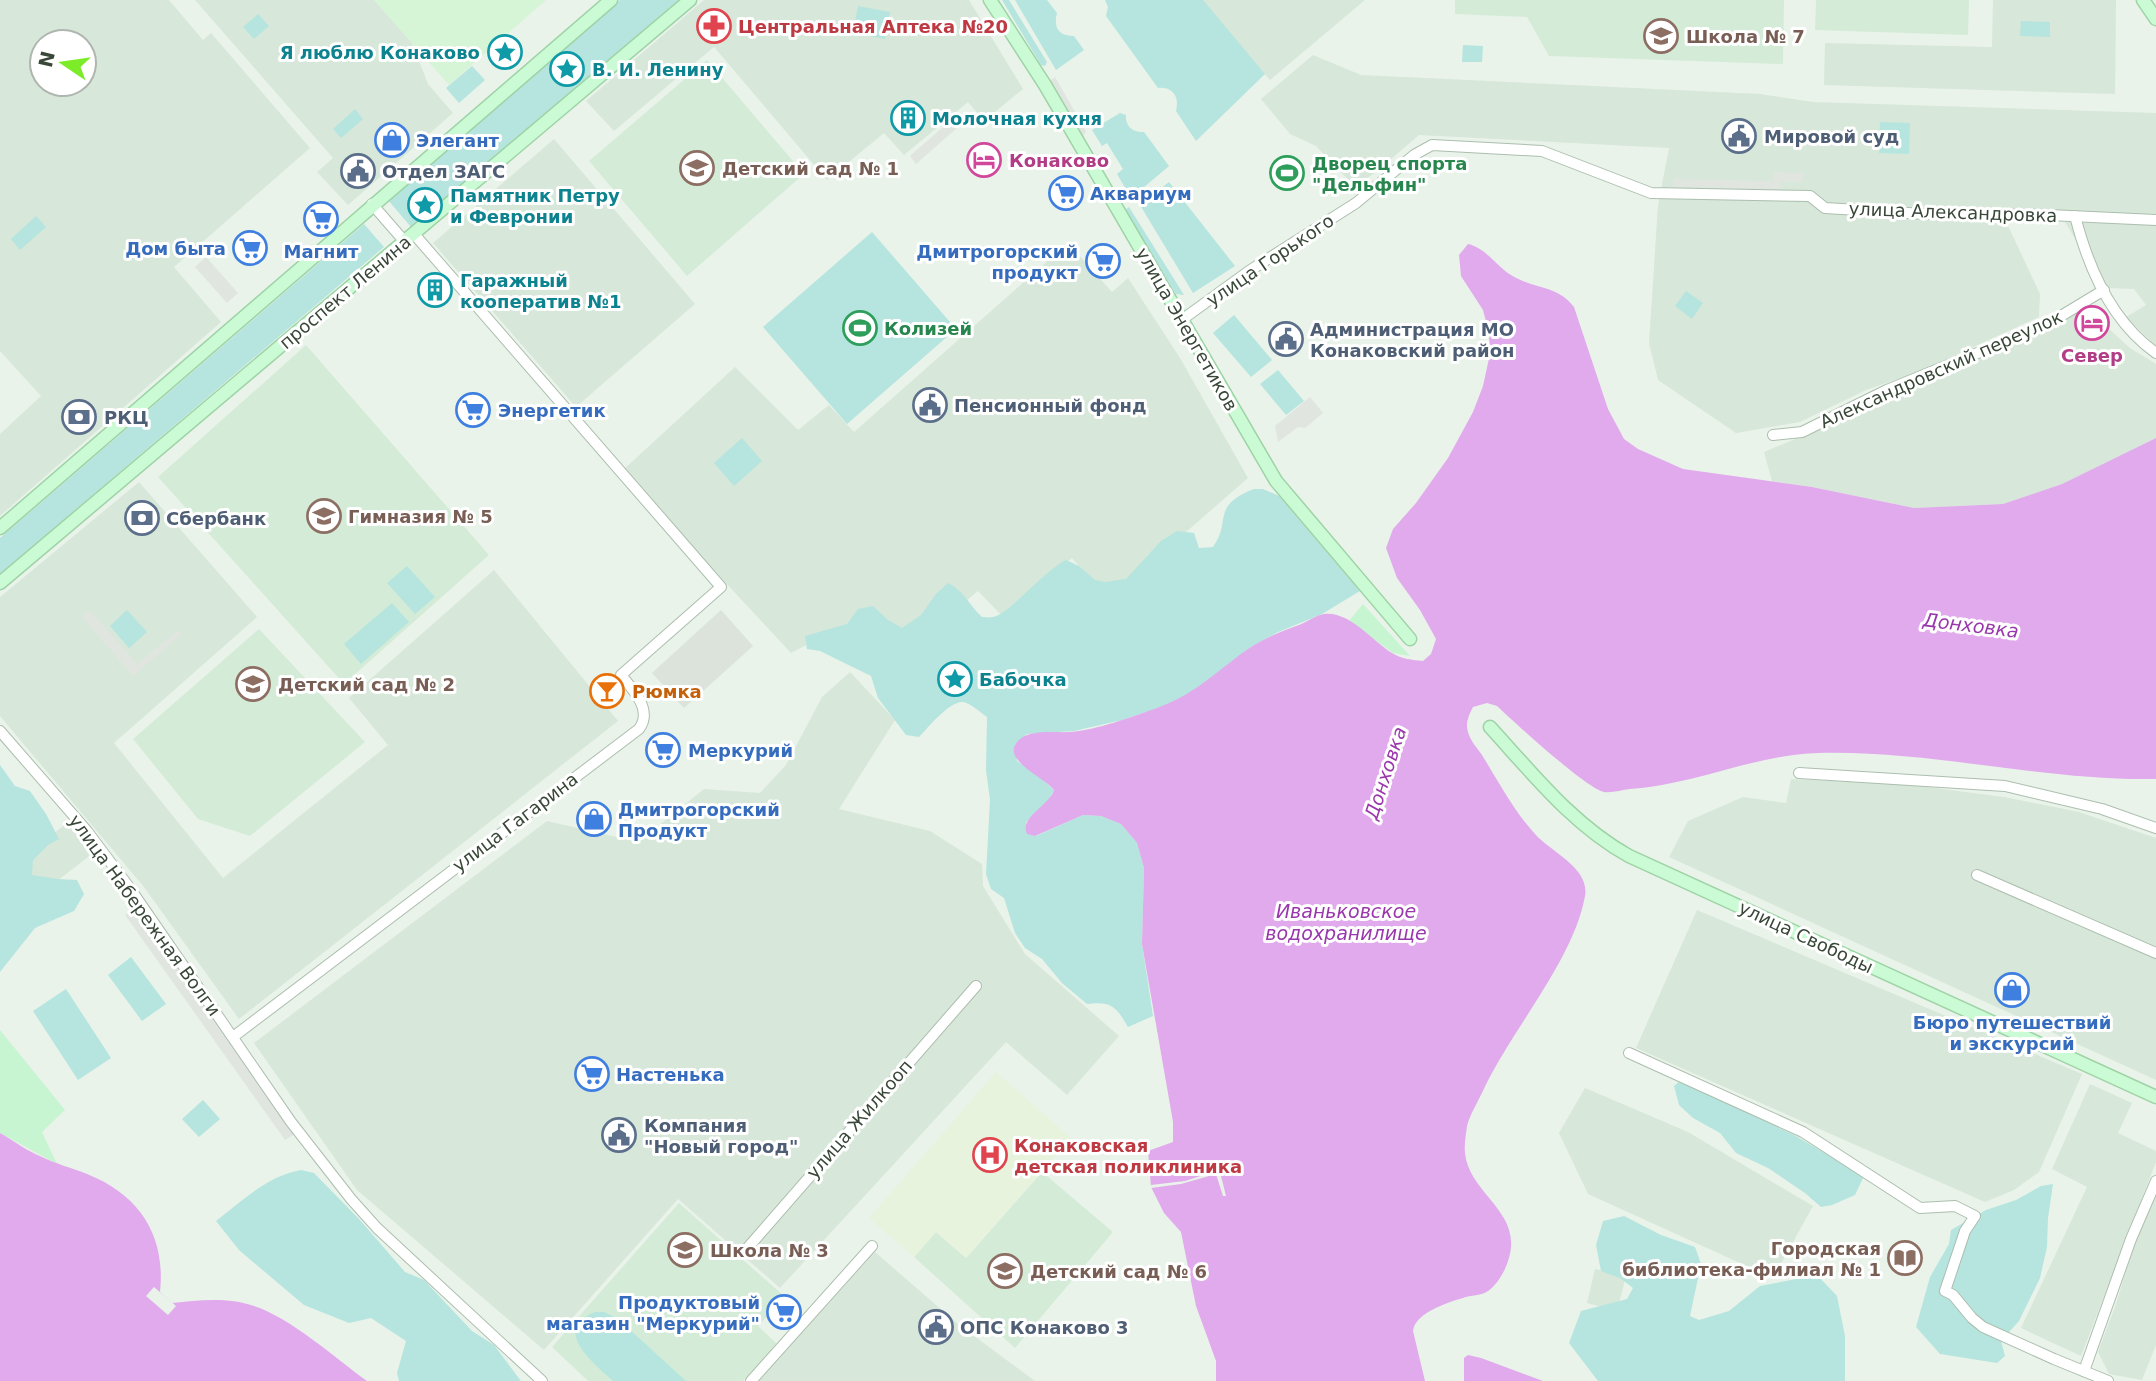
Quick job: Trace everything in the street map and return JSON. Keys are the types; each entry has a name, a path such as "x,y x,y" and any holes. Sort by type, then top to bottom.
{"street":[{"path":"0,528 611,0"},
{"name":"проспект Ленина","path":"0,583 690,0"},
{"name":"улица Энергетиков","path":"990,0 1041,78 1276,481 1409,639"},
{"path":"2143,0 2156,19"},
{"name":"улица Горького","path":"1183,319 1249,271 1356,203 1414,155 1432,145 1542,151 1651,193 1667,194"},
{"name":"улица Александровка","path":"1667,194 1810,196 1825,208 1924,214 2156,220"},
{"path":"372,204 410,238"},
{"path":"2075,216 2089,263 2104,290 2131,332 2156,353"},
{"name":"улица Гагарина","path":"233,1037 639,729 645,721 645,711 621,675 721,587 410,238"},
{"name":"Александровский переулок","path":"1773,435 1802,432 1888,390 2046,325 2104,290"},
{"name":"улица Свободы","path":"1490,727 1574,817 1629,856 2156,1097"},
{"name":"улица Набережная Волги","path":"0,730 87,831 233,1037"},
{"path":"1798,773 2005,786 2102,809 2156,828"},
{"path":"1978,875 2156,953"},
{"name":"улица Жилкооп","path":"744,1252 976,986"},
{"path":"233,1037 321,1162 369,1218 542,1381"},
{"path":"1629,1053 1803,1132 1920,1208 1955,1206 1975,1216 1965,1231 1945,1291 1953,1295 1983,1327 2108,1381"},
{"path":"2084,1371 2131,1239 2156,1181"},
{"path":"751,1381 872,1246"}],"shaded area":[{"path":"0,0 169,0 203,40 211,33 310,148 174,267 221,322 0,516 0,434 41,396 0,351"},
{"path":"195,0 374,0 412,43 428,84 453,113 348,205 317,172 333,158"},
{"path":"374,0 546,0 449,85"},
{"path":"620,0 679,0 411,227 388,200"},
{"path":"704,0 969,0 1023,89 984,121 968,102 904,155 884,133 827,180 714,47 614,131 586,101"},
{"path":"1002,0 1009,0 1047,62 1045,66 1041,65"},
{"path":"1015,0 1047,0 1057,13 1058,30 1064,35 1074,36 1084,50 1056,70"},
{"path":"1105,0 1203,0 1265,74 1196,141 1176,111 1174,94 1168,89 1158,88 1106,16 1108,7"},
{"path":"1202,0 1365,0 1270,80"},
{"name":"Школа № 7","path":"1455,0 1784,0 1783,64 1549,56 1527,17 1455,14"},
{"path":"1816,0 1969,0 1968,35 1815,30"},
{"path":"1993,0 2116,0 2115,94 1824,85 1825,43 1992,47"},
{"path":"858,6 890,12 885,39 853,33"},
{"path":"258,14 269,26 254,39 243,27"},
{"path":"2021,21 2050,22 2050,37 2020,36"},
{"path":"1463,45 1483,46 1482,62 1462,62"},
{"path":"1313,55 1361,75 1760,94 1813,102 2156,113 2156,216 2003,215 2040,294 2039,317 1923,370 1866,390 1800,422 1736,433 1658,380 1649,343 1658,205 1669,148 1419,135 1355,187 1316,146 1290,134 1261,99"},
{"name":"Детский сад № 1","path":"707,60 804,174 687,276 589,161"},
{"path":"472,66 485,80 459,103 446,88"},
{"path":"1055,77 1086,131 1082,138 1049,81"},
{"path":"355,109 363,119 341,138 333,129"},
{"path":"959,113 966,120 916,164 910,156"},
{"path":"1120,113 1126,115 1130,128 1144,132 1169,166 1131,198 1117,174 1123,169 1107,143 1102,146 1092,130"},
{"path":"1880,122 1910,123 1909,154 1879,153"},
{"path":"554,139 695,304 576,407 433,243"},
{"path":"1774,172 1803,173 1803,182 1781,182 1780,189 1673,187 1673,179 1773,181"},
{"path":"1169,182 1235,266 1193,293 1140,205"},
{"path":"1129,207 1184,295 1176,294 1125,210"},
{"path":"36,216 46,227 20,250 11,239"},
{"path":"2065,222 2156,224 2156,346 2126,317 2146,305 2134,289 2105,288"},
{"path":"364,224 384,247 0,574 0,538"},
{"name":"Колизей","path":"872,232 956,329 847,424 763,327"},
{"path":"1068,243 1112,292 1128,278 1180,358 1248,478 1109,599 1072,558 1002,616 978,591 908,648 875,609 791,653 622,471 735,367 798,430 829,405 854,432"},
{"path":"206,257 238,293 227,303 195,267"},
{"path":"1686,291 1703,303 1692,319 1675,306"},
{"path":"2089,302 2108,328 2130,348 2156,364 2156,438 2062,484 2003,504 1914,508 1772,481 1764,452 2049,329"},
{"path":"1234,315 1272,360 1251,377 1213,333"},
{"name":"Гимназия № 5","path":"306,345 489,555 344,684 158,477"},
{"path":"1278,370 1304,401 1286,415 1260,384"},
{"path":"1310,397 1323,413 1305,428 1298,427 1278,442 1275,426"},
{"path":"742,438 762,461 734,486 714,463"},
{"path":"139,482 257,617 114,743 223,878 388,745 349,698 494,570 618,721 239,1019 144,887 0,716 0,597"},
{"path":"1254,489 1263,489 1279,496 1360,591 1322,614 1276,633 1251,647 1193,692 1161,707 1122,720 1074,731 1027,734 1015,744 1017,761 1054,790 1048,801 1026,822 1027,834 1036,836 1083,815 1101,816 1121,824 1137,843 1144,868 1142,944 1153,1016 1128,1027 1112,1006 1102,1003 1087,1004 1062,983 1042,959 1025,948 1015,933 1004,898 991,889 986,874 990,800 986,770 987,717 969,704 957,703 945,710 919,737 906,735 878,698 871,676 820,651 807,649 805,636 847,624 858,609 873,606 902,628 921,615 948,583 962,594 982,617 993,617 1008,609 1066,560 1079,566 1095,580 1105,582 1126,579 1161,541 1177,531 1194,533 1199,548 1213,547 1227,508 1240,495"},
{"path":"407,566 435,597 415,614 387,583"},
{"path":"392,603 409,622 361,664 344,644"},
{"path":"90,610 137,664 178,630 182,634 133,676 82,617"},
{"path":"127,610 147,632 129,648 110,626"},
{"path":"721,610 753,646 684,708 652,673"},
{"name":"Детский сад № 2","path":"259,629 365,742 250,836 198,819 133,739"},
{"path":"850,672 895,720 839,809 930,831 982,864 983,886 1025,954 1119,1036 1067,1095 1006,1042 780,1288 678,1199 544,1350 357,1190 254,1043 547,821 638,842 704,789 760,793 786,765 822,697"},
{"path":"0,765 15,786 30,791 59,839 48,845 33,860 32,875 77,880 84,894 74,911 35,928 0,972"},
{"path":"1791,779 1912,785 2004,797 2079,812 2156,838 2156,1080 1669,857 1688,821 1743,797 1786,803"},
{"path":"67,823 92,854 40,894 16,863"},
{"path":"137,906 295,1134 285,1140 125,915"},
{"path":"1697,910 2082,1074 2039,1172 2014,1190 1985,1202 1636,1048"},
{"path":"131,957 166,1004 142,1021 108,975"},
{"path":"66,989 111,1058 78,1080 33,1011"},
{"name":"Конаковская детская поликлиника","path":"996,1072 1071,1138 966,1258 936,1232 914,1257 869,1218"},
{"path":"1680,1081 1794,1135 1864,1176 1855,1195 1821,1207 1768,1168 1736,1153 1720,1133 1693,1118 1679,1105 1674,1086"},
{"path":"2090,1084 2132,1103 2118,1133 2156,1151 2156,1162 2081,1356 2021,1328 2087,1187 2052,1169"},
{"path":"1585,1088 1688,1132 1813,1206 1773,1278 1588,1194 1559,1133"},
{"path":"203,1100 220,1119 199,1137 182,1119"},
{"path":"301,1170 314,1173 405,1272 424,1280 472,1331 494,1345 521,1381 399,1381 397,1373 406,1341 371,1318 349,1323 304,1305 239,1250 216,1221 266,1184"},
{"name":"Детский сад № 6","path":"1042,1172 1113,1232 1015,1348 914,1257 936,1232 966,1258"},
{"path":"2053,1184 2047,1247 2040,1278 2019,1321 2001,1341 2005,1356 1997,1363 1940,1354 1916,1327 1930,1277 1949,1244 1951,1230 1986,1210 2016,1200 2041,1186"},
{"path":"2156,1195 2156,1345 2142,1380 2109,1374 2098,1352 2135,1241"},
{"name":"Школа № 3","path":"679,1203 785,1297 758,1326 777,1344 743,1381 588,1381 552,1347"},
{"path":"1624,1216 1661,1235 1695,1247 1701,1264 1690,1316 1699,1320 1729,1311 1760,1286 1817,1275 1837,1296 1845,1336 1845,1381 1598,1381 1569,1343 1581,1311 1627,1299 1633,1288 1620,1278 1601,1271 1596,1245 1603,1221"},
{"path":"875,1252 958,1324 1035,1381 758,1381"},
{"path":"1595,1269 1626,1276 1617,1311 1587,1303"},
{"path":"595,1312 604,1312 617,1318 686,1381 613,1381 580,1347 576,1337 576,1328 582,1319"}],"sand":[{"path":"1363,604 1410,656 1393,653 1349,621"},
{"path":"0,1030 65,1110 42,1132 57,1164 0,1133"}],"water":[{"name":"Иваньковское водохранилище","path":"1468,244 1480,249 1511,275 1553,291 1568,300 1574,307 1608,409 1624,439 1638,449 1683,469 1812,487 1914,508 2003,504 2062,484 2156,438 2156,779 2071,775 1903,756 1818,753 1770,759 1677,782 1604,792 1567,767 1497,706 1487,703 1473,707 1467,725 1472,741 1527,825 1576,869 1585,886 1578,921 1568,946 1494,1069 1467,1126 1465,1150 1469,1168 1503,1216 1509,1229 1511,1244 1507,1265 1488,1291 1440,1306 1419,1319 1413,1331 1425,1381 1216,1381 1216,1361 1196,1306 1181,1232 1164,1213 1151,1187 1148,1151 1173,1142 1173,1122 1142,944 1144,868 1137,843 1121,824 1101,816 1083,815 1035,836 1027,834 1027,822 1054,790 1021,764 1016,758 1015,745 1025,736 1032,734 1091,729 1157,708 1196,688 1257,643 1324,614 1334,614 1352,622 1384,648 1400,657 1423,661 1431,654 1436,639 1420,610 1397,578 1386,548 1393,529 1416,503 1448,458 1473,412 1483,386 1490,354 1489,333 1483,310 1461,276 1459,255"},
{"path":"0,1133 36,1155 87,1174 122,1193 146,1220 154,1236 159,1253 160,1292 172,1303 224,1300 254,1306 298,1329 367,1381 0,1381"},
{"path":"1468,1355 1543,1381 1464,1381 1464,1358"}],"pier":[{"path":"1218,1164 1226,1196 1223,1196 1216,1174 1181,1184 1151,1188 1151,1185 1185,1181 1216,1171 1215,1165"},
{"path":"154,1287 176,1306 168,1315 146,1296"}],"place":[{"name":"Центральная Аптека №20","path":"714,26"},
{"name":"Школа № 7","path":"1661,36"},
{"name":"Я люблю Конаково","path":"505,52"},
{"name":"В. И. Ленину","path":"567,69"},
{"name":"Молочная кухня","path":"908,118"},
{"name":"Мировой суд","path":"1739,136"},
{"name":"Элегант","path":"392,140"},
{"name":"Конаково","path":"984,160"},
{"name":"Детский сад № 1","path":"697,168"},
{"name":"Отдел ЗАГС","path":"358,171"},
{"name":"Дворец спорта \"Дельфин\"","path":"1287,173"},
{"name":"Аквариум","path":"1066,193"},
{"name":"Памятник Петру и Февронии","path":"425,205"},
{"name":"Магнит","path":"321,219"},
{"name":"Дом быта","path":"250,248"},
{"name":"Дмитрогорский продукт","path":"1103,261"},
{"name":"Гаражный кооператив №1","path":"435,290"},
{"name":"Север","path":"2092,323"},
{"name":"Колизей","path":"860,328"},
{"name":"Администрация МО Конаковский район","path":"1286,339"},
{"name":"Пенсионный фонд","path":"930,405"},
{"name":"Энергетик","path":"473,410"},
{"name":"РКЦ","path":"79,417"},
{"name":"Гимназия № 5","path":"324,516"},
{"name":"Сбербанк","path":"142,518"},
{"name":"Бабочка","path":"955,679"},
{"name":"Детский сад № 2","path":"253,684"},
{"name":"Рюмка","path":"607,691"},
{"name":"Меркурий","path":"663,750"},
{"name":"Дмитрогорский Продукт","path":"594,819"},
{"name":"Бюро путешествий и экскурсий","path":"2012,990"},
{"name":"Настенька","path":"592,1074"},
{"name":"Компания \"Новый город\"","path":"619,1135"},
{"name":"Конаковская детская поликлиника","path":"990,1155"},
{"name":"Школа № 3","path":"685,1250"},
{"name":"Городская библиотека-филиал № 1","path":"1905,1258"},
{"name":"Детский сад № 6","path":"1005,1271"},
{"name":"Продуктовый магазин \"Меркурий\"","path":"784,1312"},
{"name":"ОПС Конаково 3","path":"936,1327"}],"water label":[{"name":"Донховка","path":"1971,625"},
{"name":"Донховка","path":"1385,773"}]}
